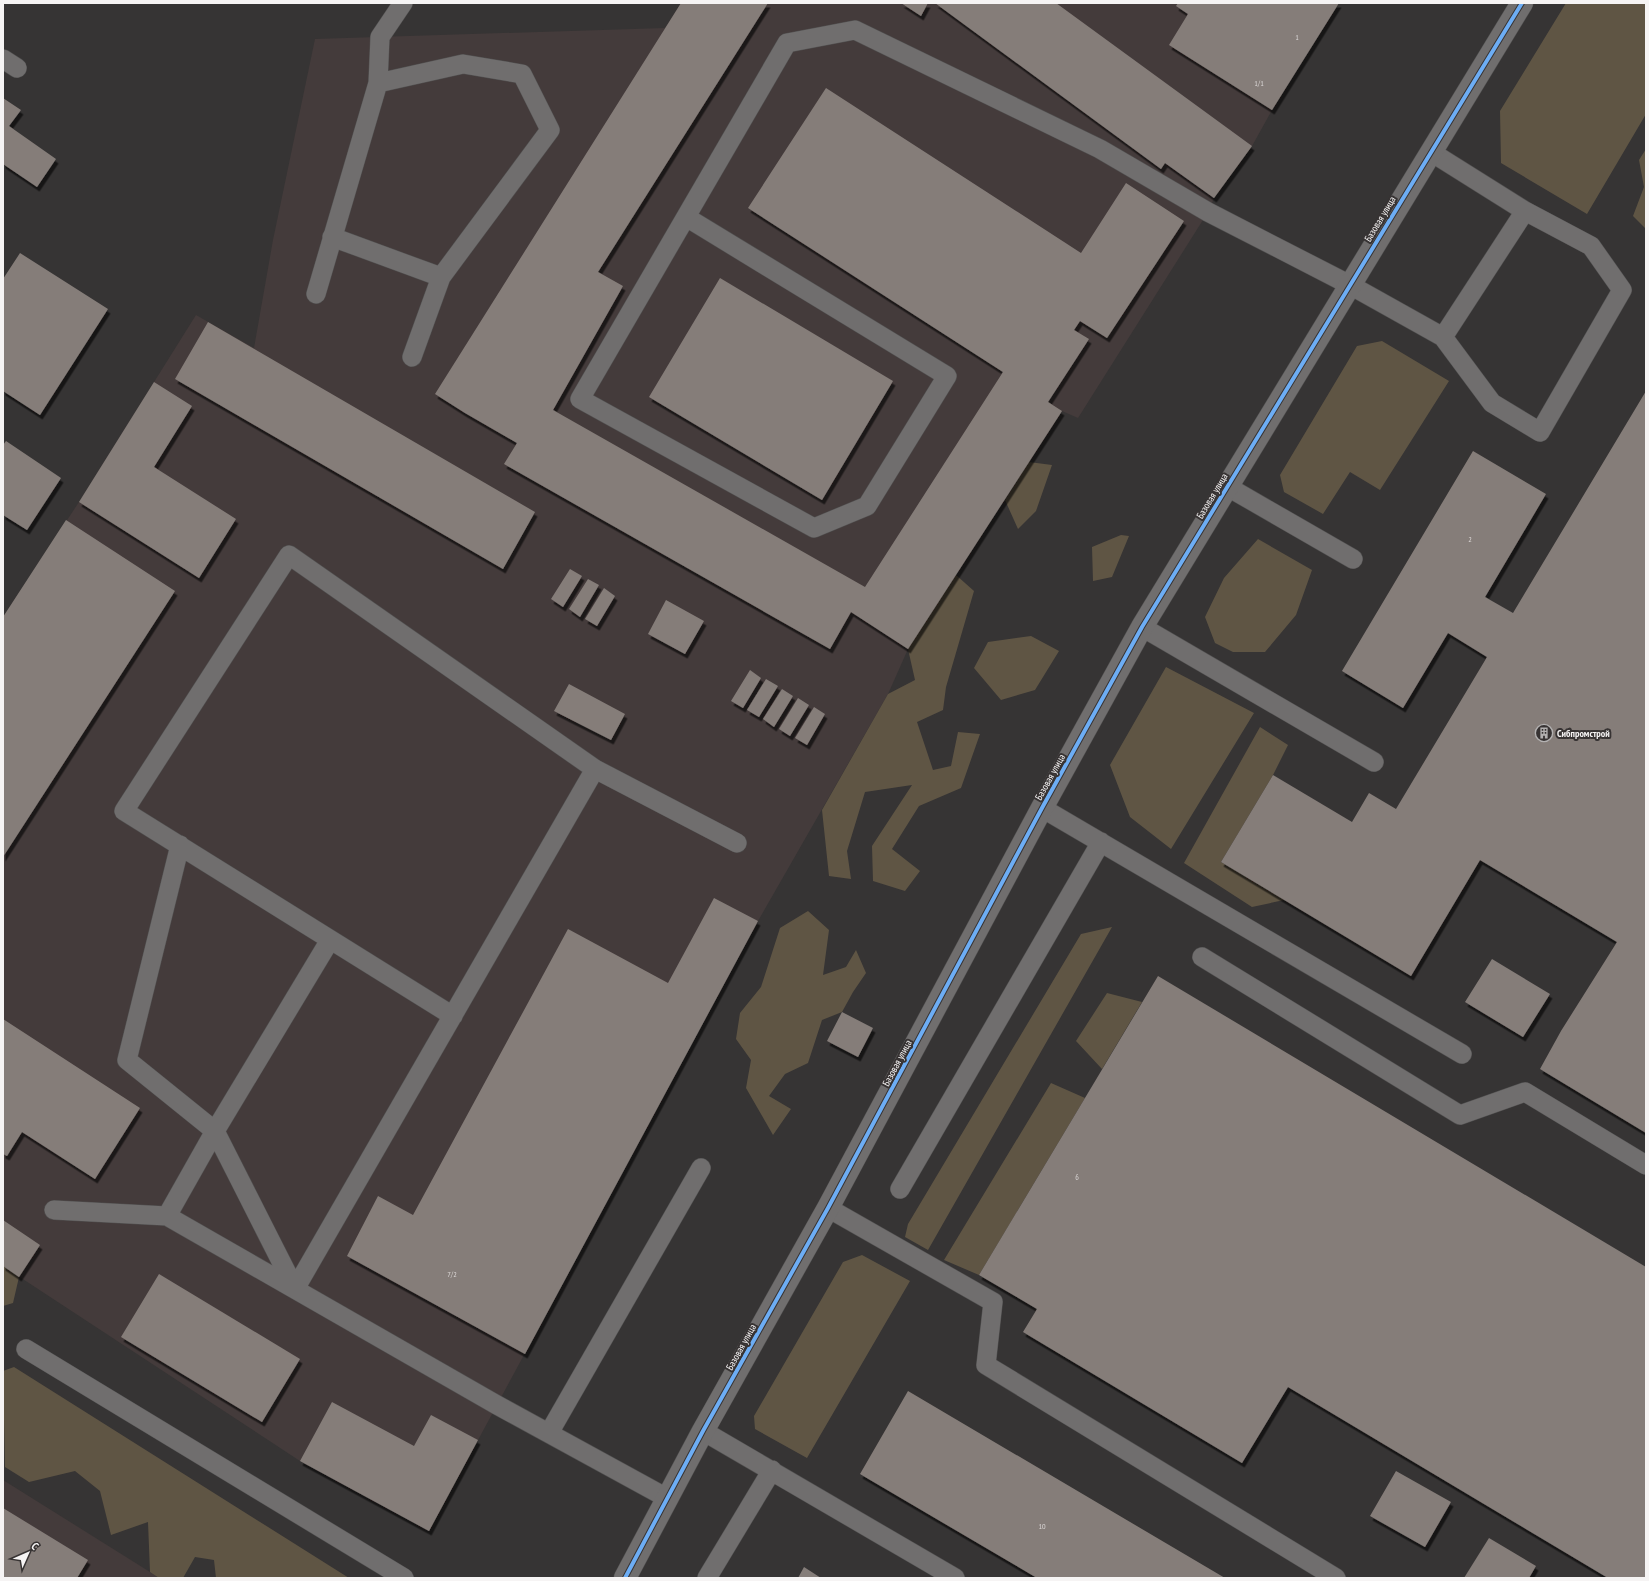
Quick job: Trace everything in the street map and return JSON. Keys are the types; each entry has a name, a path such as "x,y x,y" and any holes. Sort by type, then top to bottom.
{"street":[{"name":"Базовая улица","path":"625,1578 703,1430 828,1208 1042,808 1142,627 1522,3"}],"lane":[{"path":"316,294 378,83 380,37 403,3"},
{"path":"686,217 947,376 867,506 814,528 580,399 787,43 855,30 1100,149 1208,212 1350,285 1444,337 1492,403 1540,432 1622,290 1591,246 1524,211 1431,152"},
{"path":"378,83 462,64 522,74 550,130 441,277 412,357"},
{"path":"1444,337 1524,211"},
{"path":"332,237 441,277"},
{"path":"1228,486 1353,559"},
{"path":"453,1016 124,811 289,555 595,769 737,843"},
{"path":"1142,627 1374,762"},
{"path":"295,1289 595,769"},
{"path":"1042,808 1462,1054"},
{"path":"900,1189 1101,842"},
{"path":"180,845 127,1060 215,1131 295,1289"},
{"path":"167,1216 215,1131 330,940"},
{"path":"1202,957 1460,1115 1525,1092 1646,1165"},
{"path":"549,1433 701,1168"},
{"path":"828,1208 992,1302 986,1365 1336,1578"},
{"path":"54,1210 167,1216 549,1433 667,1498"},
{"path":"26,1348 404,1578"},
{"path":"703,1430 955,1578"},
{"path":"707,1578 772,1470"}],"shaded area":[{"path":"681,3 1339,3 1272,110 1252,146 1214,198 1208,212 1078,418 1062,411 908,649 888,694 758,921 429,1531 300,1461 3,1266 3,617 79,502 196,315 254,348 273,240 315,39 665,28"},
{"path":"1566,3 1646,3 1646,114 1587,214 1501,163 1500,111"},
{"path":"1646,149 1646,229 1633,216 1644,187 1639,160"},
{"path":"1382,341 1449,381 1380,490 1350,472 1323,514 1284,492 1280,475 1357,346"},
{"path":"1029,462 1052,465 1036,511 1018,529 1005,500"},
{"path":"1121,535 1129,536 1112,577 1093,581 1092,547"},
{"path":"1258,539 1312,570 1296,615 1265,652 1233,652 1215,643 1205,617 1224,578"},
{"path":"956,575 974,591 946,687 943,710 917,722 933,770 951,766 958,732 980,734 961,788 919,806 892,849 920,871 905,891 873,881 872,846 912,785 865,792 847,851 851,879 829,876 822,810 888,694 915,680 908,649"},
{"path":"1031,636 1059,651 1035,690 1001,700 974,668 988,642"},
{"path":"1166,667 1254,713 1171,849 1130,817 1110,765"},
{"path":"1260,727 1288,745 1273,775 1221,862 1284,900 1252,907 1184,863"},
{"path":"808,911 829,930 823,975 846,967 856,950 866,973 842,1012 822,1020 808,1063 785,1074 769,1096 791,1109 773,1135 746,1088 751,1060 736,1039 740,1013 761,987 780,928"},
{"path":"1112,927 928,1250 905,1237 908,1224 1081,934"},
{"path":"1107,993 1142,1002 1102,1069 1076,1041"},
{"path":"1051,1083 1085,1098 979,1275 944,1260"},
{"path":"862,1255 910,1281 807,1458 755,1429 754,1416 843,1262"},
{"path":"3,1266 19,1277 13,1303 3,1306"},
{"path":"14,1367 349,1578 216,1578 214,1560 195,1557 183,1578 159,1578 150,1572 148,1522 111,1535 100,1491 75,1471 29,1482 5,1467 3,1371"},
{"path":"3,1480 150,1572 159,1578 3,1578"}],"building":[{"path":"681,3 768,3 598,272 623,286 553,410 865,587 1003,372 748,208 826,88 1081,253 1126,183 1184,221 1107,338 1080,321 1074,330 1089,339 1048,402 1062,411 908,649 851,612 830,649 504,464 517,443 435,394"},
{"path":"901,3 928,3 921,16"},
{"path":"935,3 1056,3 1252,146 1214,198 1165,163 1161,169"},
{"path":"1178,3 1339,3 1272,110 1169,45 1188,14 1176,6"},
{"path":"3,98 21,110 9,126 56,159 37,187 3,164"},
{"path":"20,253 108,309 40,415 3,391 3,279"},
{"path":"720,278 893,381 822,500 649,397"},
{"path":"208,322 535,512 503,569 175,379"},
{"path":"154,382 192,406 154,467 236,519 199,578 79,502"},
{"path":"1646,391 1646,1133 1540,1069 1561,1031 1617,942 1480,860 1411,976 1221,862 1273,775 1352,822 1369,793 1396,809 1487,657 1448,633 1403,708 1342,671 1473,451 1546,494 1485,597 1513,613"},
{"path":"6,441 61,478 27,530 3,515 3,445"},
{"path":"66,520 175,591 3,857 3,617"},
{"path":"570,569 582,576 563,607 551,599"},
{"path":"588,579 599,585 580,617 569,609"},
{"path":"604,588 615,596 597,626 585,619"},
{"path":"666,600 704,621 685,654 648,634"},
{"path":"750,670 761,678 743,708 731,701"},
{"path":"766,679 778,686 759,717 747,710"},
{"path":"569,684 625,714 611,740 554,711"},
{"path":"782,689 793,696 774,727 763,719"},
{"path":"798,698 809,705 790,736 779,729"},
{"path":"814,707 825,714 807,745 795,738"},
{"path":"714,898 758,921 525,1354 347,1256 378,1196 413,1215 568,929 668,983"},
{"path":"1492,959 1550,994 1523,1037 1465,1002"},
{"path":"1158,976 1646,1267 1646,1578 1608,1578 1288,1387 1242,1463 1023,1332 1037,1309 979,1275"},
{"path":"842,1012 873,1028 858,1057 827,1041"},
{"path":"3,1019 140,1108 95,1179 22,1132 7,1156 3,1154"},
{"path":"3,1220 40,1245 19,1277 3,1266"},
{"path":"159,1274 300,1359 262,1422 121,1337"},
{"path":"908,1391 1225,1578 1037,1578 860,1474"},
{"path":"332,1402 414,1446 431,1415 478,1440 429,1531 300,1461"},
{"path":"1396,1471 1451,1502 1425,1547 1370,1516"},
{"path":"3,1508 88,1560 77,1578 3,1578"},
{"path":"1489,1538 1536,1566 1529,1578 1464,1578"},
{"path":"804,1567 821,1578 798,1578"}],"cycle path":[{"path":"625,1578 703,1431 828,1208 1042,808 1142,627 1522,3"}],"place":[{"name":"Сибпромстрой","path":"1544,733"}]}
